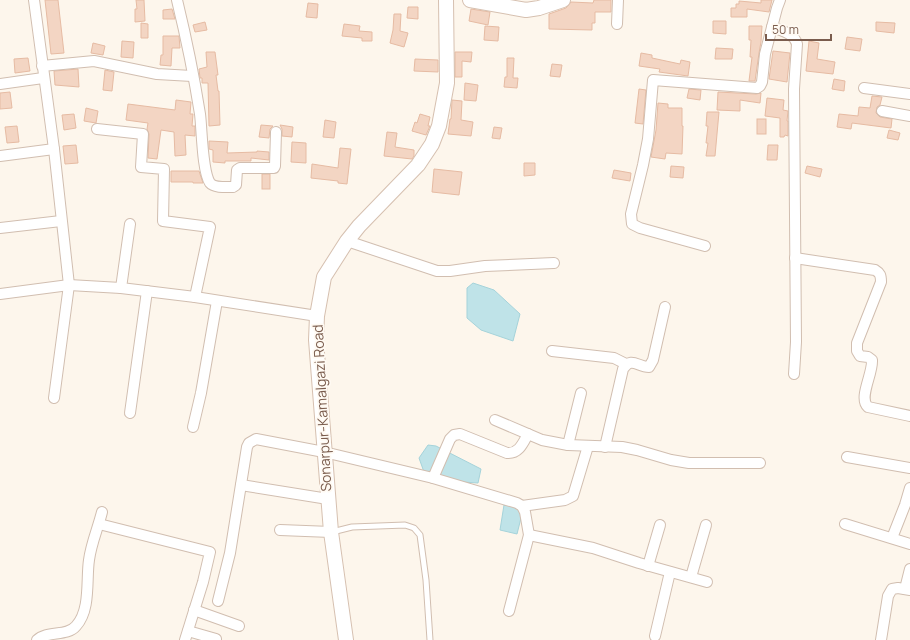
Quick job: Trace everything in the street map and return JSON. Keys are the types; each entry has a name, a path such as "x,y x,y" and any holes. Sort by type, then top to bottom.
{"main road":[{"name":"Sonarpur-Kamalgazi Road","path":"346,640 331,532 328,499 316,340 317,316 324,276 347,241 361,223 418,165 432,144 439,126 447,83 446,0"},
{"path":"470,0 526,10 539,8 563,0"}],"street":[{"path":"34,0 43,78 54,149 69,285 54,398"},
{"path":"177,0 200,114 206,170 209,182 212,185 233,187 236,185 237,170 240,168 274,168 276,132"},
{"path":"617,24 618,0"},
{"path":"705,246 640,228 632,224 631,214 648,139 653,80 757,88 762,82 765,54 780,0"},
{"path":"772,27 792,35 797,44 794,89 796,342 794,374"},
{"path":"42,66 94,62 157,74 192,76"},
{"path":"0,84 43,78"},
{"path":"864,88 910,94"},
{"path":"882,111 910,116"},
{"path":"97,129 143,134 141,167 164,169 164,221 210,227 195,297"},
{"path":"0,156 54,149"},
{"path":"0,228 62,221"},
{"path":"121,288 130,224"},
{"path":"347,241 437,271 450,271 485,266 554,263"},
{"path":"795,258 875,270 879,272 881,276 880,282 857,343 857,351 860,356 868,357 872,360 864,404 868,407 910,416"},
{"path":"0,295 69,285 121,288 195,297 317,316"},
{"path":"130,413 147,291"},
{"path":"193,427 201,393 217,301"},
{"path":"605,447 619,379 623,369 626,364 631,362 643,367 649,366 653,360 665,308"},
{"path":"552,351 614,358 626,364"},
{"path":"568,445 581,393"},
{"path":"495,420 542,440 568,445 637,450 671,460 689,463 760,463"},
{"path":"432,478 450,439 454,435 460,434 513,454 518,451 528,434"},
{"path":"218,600 230,552 247,447 252,440 256,439 324,452 432,478 517,503 522,506 525,512 529,535 509,611"},
{"path":"522,506 565,500 573,496 588,446"},
{"path":"847,457 910,468"},
{"path":"241,485 328,499"},
{"path":"892,538 910,488"},
{"path":"37,640 41,636 71,630 77,626 81,618 88,591 89,558 102,512"},
{"path":"99,524 210,552 203,582 186,635 216,640"},
{"path":"845,524 910,544"},
{"path":"691,577 706,525"},
{"path":"648,566 660,526"},
{"path":"280,530 331,532"},
{"path":"529,535 593,548 648,566 707,582"},
{"path":"881,640 888,596 892,589 898,588 908,590 910,569"},
{"path":"655,636 670,572"},
{"path":"194,610 239,626"}],"lane":[{"path":"331,532 360,527 406,525 414,528 420,535 426,580 430,640"}],"water":[{"path":"473,283 494,290 520,314 513,341 481,330 467,318 467,288"},
{"path":"428,445 436,446 481,469 478,483 462,482 424,472 419,458"},
{"path":"504,505 517,506 522,514 517,534 500,530"}],"building":[{"path":"45,0 58,0 64,53 51,54"},
{"path":"136,0 144,0 145,21 135,22 135,9 137,9"},
{"path":"594,0 611,0 611,12 595,12 595,23 592,23 592,30 549,29 549,14 566,8 571,2 593,3"},
{"path":"761,0 772,0 769,12 747,9 747,17 731,17 731,8 736,8 736,4 739,4 739,1 761,3"},
{"path":"308,3 318,4 317,18 306,17"},
{"path":"408,7 418,7 418,19 407,18"},
{"path":"172,9 175,19 163,19 163,10"},
{"path":"471,9 490,12 488,25 469,21"},
{"path":"394,14 401,14 400,31 408,33 404,47 390,43"},
{"path":"713,21 726,21 726,34 713,33"},
{"path":"205,22 207,30 195,32 193,25"},
{"path":"876,22 895,23 894,33 876,31"},
{"path":"141,23 148,24 148,38 141,38"},
{"path":"344,24 360,26 359,31 372,32 372,41 362,41 362,38 342,36"},
{"path":"485,26 499,27 498,41 484,40"},
{"path":"749,26 762,26 755,81 749,81 752,57 750,57 751,40 749,40"},
{"path":"163,36 179,36 180,48 172,48 171,66 160,65 161,55 163,55"},
{"path":"847,37 862,39 860,51 845,49"},
{"path":"122,41 134,42 133,58 121,57"},
{"path":"809,41 819,43 817,59 835,62 833,74 806,71"},
{"path":"93,43 105,46 103,55 91,53"},
{"path":"716,48 733,49 732,59 715,59"},
{"path":"773,51 790,53 787,82 769,79"},
{"path":"206,52 215,52 218,75 216,75 219,91 220,125 209,126 208,83 202,83 199,69 207,67"},
{"path":"455,52 472,52 471,62 462,61 462,77 455,77"},
{"path":"641,53 652,55 652,58 680,64 681,60 690,62 688,76 659,72 660,69 639,66"},
{"path":"28,58 30,71 15,73 14,59"},
{"path":"507,58 514,58 513,78 518,78 517,88 504,87 505,77 507,77"},
{"path":"415,59 438,60 438,72 414,71"},
{"path":"552,64 562,65 560,77 550,76"},
{"path":"78,69 79,87 55,85 54,71"},
{"path":"105,70 114,72 112,91 103,90"},
{"path":"834,79 845,81 844,91 832,89"},
{"path":"465,83 478,85 476,101 464,100"},
{"path":"639,89 646,90 643,124 635,123"},
{"path":"689,89 701,90 700,100 687,98"},
{"path":"10,92 12,108 0,109 0,93"},
{"path":"718,92 761,93 760,103 740,100 740,111 717,110"},
{"path":"872,96 882,97 876,113 880,117 892,119 891,128 852,123 851,129 837,127 839,114 858,116 859,107 870,108"},
{"path":"767,98 784,100 783,110 788,111 788,136 785,135 784,137 780,137 780,118 765,116"},
{"path":"176,100 191,102 190,114 193,114 192,126 195,126 195,136 185,135 186,155 175,156 174,132 161,130 157,159 148,158 148,123 126,120 128,104 175,110"},
{"path":"452,100 462,101 461,120 473,122 471,136 448,134 451,119"},
{"path":"658,103 668,104 668,108 682,108 682,154 666,153 665,159 651,157 656,130"},
{"path":"86,108 98,111 96,123 84,121"},
{"path":"707,112 719,112 715,156 706,156 708,143 706,143 708,126 706,126"},
{"path":"74,114 76,128 64,130 62,115"},
{"path":"420,114 430,117 428,126 430,126 426,135 412,131"},
{"path":"757,119 766,119 766,134 757,134"},
{"path":"325,120 336,122 334,138 323,137"},
{"path":"261,125 273,126 270,129 269,138 259,137"},
{"path":"280,125 293,127 292,137 282,136 282,129"},
{"path":"17,126 19,142 7,143 5,127"},
{"path":"494,127 502,128 500,139 492,138"},
{"path":"889,130 900,133 898,140 887,138"},
{"path":"387,132 397,133 395,147 414,150 414,156 412,159 384,156"},
{"path":"209,141 228,142 227,153 257,151 269,152 269,160 251,158 251,161 225,161 225,163 213,162 213,150 209,149"},
{"path":"292,142 306,143 306,163 291,162"},
{"path":"76,145 78,163 65,164 63,146"},
{"path":"768,145 778,145 777,160 767,160"},
{"path":"340,148 351,149 347,184 338,183 338,181 311,178 312,164 338,168"},
{"path":"524,163 535,163 535,175 524,176"},
{"path":"671,166 684,167 683,178 670,177"},
{"path":"807,166 822,169 820,177 805,173"},
{"path":"434,169 462,172 459,195 432,192"},
{"path":"614,170 631,173 630,181 612,178"},
{"path":"171,171 199,171 203,183 171,182"},
{"path":"262,174 270,174 270,189 262,189"}]}
